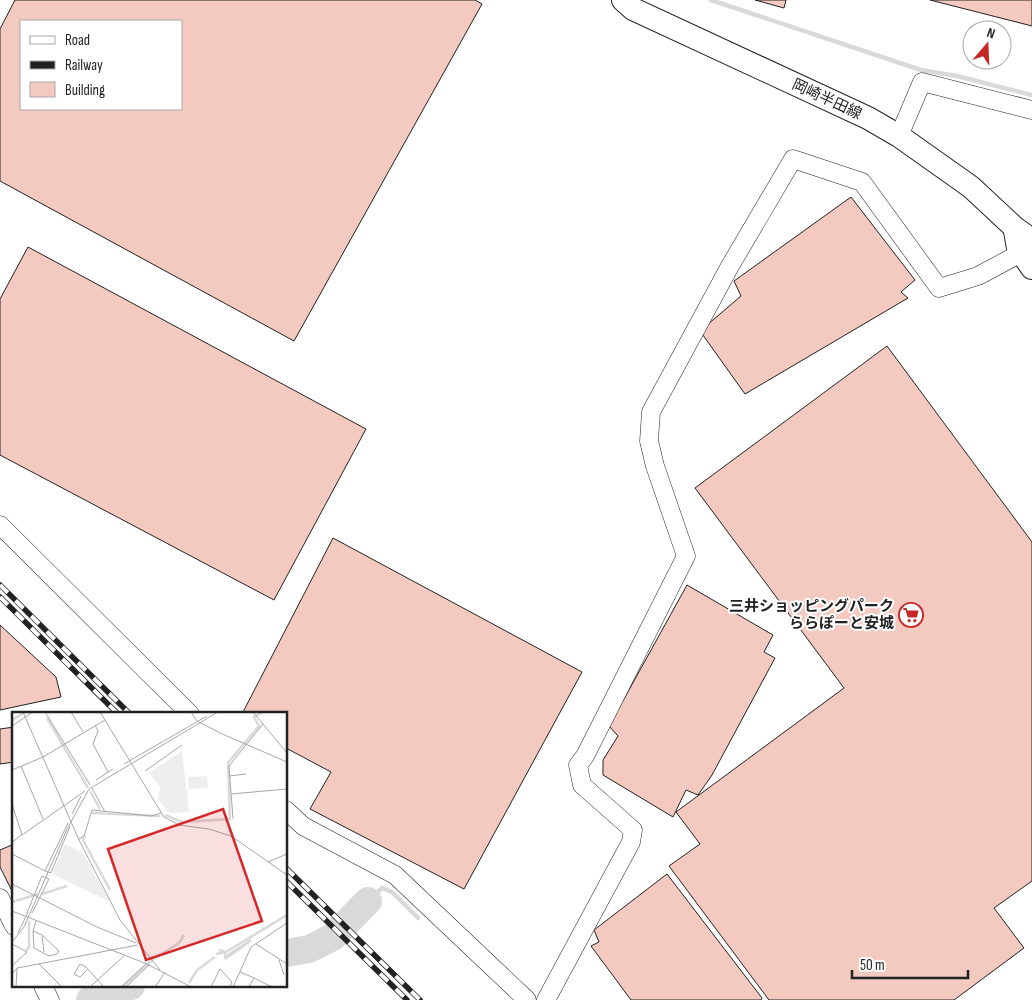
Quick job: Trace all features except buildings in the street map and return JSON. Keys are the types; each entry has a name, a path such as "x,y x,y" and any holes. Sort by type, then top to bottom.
{"main road":[{"name":"岡崎半田線","path":"622,0 633,9 868,118 899,136 971,187 1015,228 1026,235 1028,255"}],"street":[{"path":"899,136 922,82 1032,110"},
{"path":"546,1000 631,842 633,830 582,785 578,765 586,756 686,556 648,441 651,412 730,266 793,159 862,182 939,288 978,276 1028,255"},
{"path":"0,525 188,712"},
{"path":"288,812 303,826 395,875 527,1000"},
{"path":"0,898 12,922"},
{"path":"45,988 50,1000"}],"waterway":[{"path":"711,0 921,70 957,76 1032,95"},
{"path":"368,901 382,888 392,892 418,918"},
{"path":"288,953 309,949 333,937 368,901"},
{"path":"90,1000 125,988"}],"railway":[{"path":"0,585 128,712"},
{"path":"0,597 116,712"},
{"path":"288,870 420,1000"},
{"path":"288,883 407,1000"}],"place":[{"name":"三井ショッピングパーク ららぽーと安城","path":"911,615"}]}
